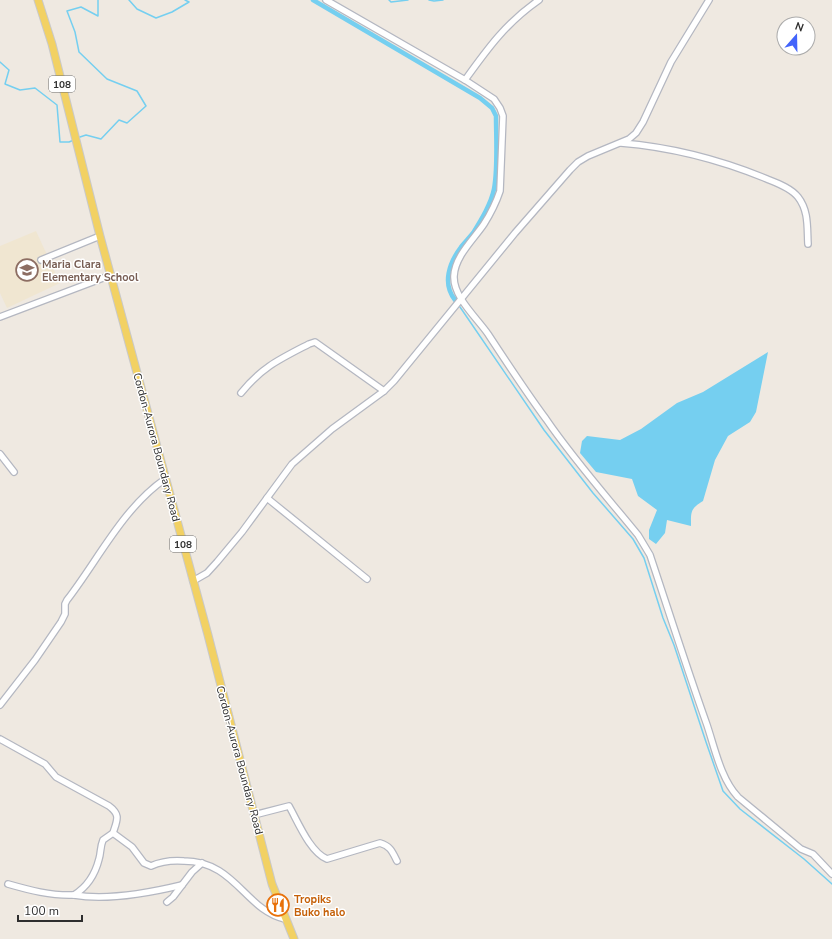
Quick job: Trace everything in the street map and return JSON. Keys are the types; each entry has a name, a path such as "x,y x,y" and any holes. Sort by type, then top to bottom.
{"main road":[{"name":"Cordon-Aurora Boundary Road","path":"38,0 52,44 100,236 193,581 272,884 294,939"}],"street":[{"path":"326,0 465,80 494,100 500,108 503,116 500,191 496,203 484,224 460,258 455,269 454,283 457,292 480,322 560,438 638,535 650,555 706,722 731,790 788,839 801,849 813,854 832,874"},
{"path":"465,80 491,44 512,20 539,0"},
{"path":"193,581 203,576 210,570 242,532 292,464 332,429 384,391 394,381 515,233 578,162 588,156 629,139 636,133 643,122 671,62 709,0"},
{"path":"618,143 653,147 697,156 780,184 798,196 803,205 806,215 808,244"},
{"path":"41,260 100,236"},
{"path":"0,317 111,275"},
{"path":"241,393 265,368 315,342 384,391"},
{"path":"0,454 14,472"},
{"path":"0,705 35,660 61,622 65,614 65,604 67,600 84,578 106,543 145,494 165,479"},
{"path":"267,498 367,579"},
{"path":"0,739 45,764 56,777 94,796 116,810 118,816 113,833 102,840 100,858 93,876 87,885 74,895"},
{"path":"254,815 289,806 307,839 320,856 327,859 380,843 390,848 397,861"},
{"path":"113,833 132,847 144,863 151,866 160,861 190,860 212,866 225,874 270,914 285,919"},
{"path":"167,902 173,897 192,872 202,863"},
{"path":"8,884 59,895 74,895 83,897 149,893 182,885"}],"shaded area":[{"name":"Maria Clara Elementary School","path":"36,231 60,283 7,308 0,293 0,246"}],"water":[{"path":"768,352 756,412 750,422 728,436 715,460 703,501 692,511 691,526 667,520 665,533 656,544 649,539 649,530 657,510 638,496 632,479 596,472 580,453 582,441 587,436 620,440 641,429 677,403 703,392"}],"waterway":[{"path":"77,138 86,135 101,139 119,120 127,123 146,106 137,91 107,79 79,52 75,32 67,11 81,7 98,16 98,0"},
{"path":"129,0 137,9 156,18 172,12 189,2 185,0"},
{"path":"313,0 480,98 492,108 496,116 496,162 494,189 491,200 473,233 461,247 450,267 448,280 449,287 455,300"},
{"path":"389,0 391,2 408,0"},
{"path":"429,0 443,0"},
{"path":"0,62 9,70 5,84 20,90 35,88 57,105 60,142 69,142 74,140"},
{"path":"460,307 544,430 593,493 633,539 644,558 663,618 674,645 723,791 740,809 804,859 832,884"}],"place":[{"name":"Maria Clara Elementary School","path":"27,270"},
{"name":"Tropiks Buko halo","path":"278,905"}]}
